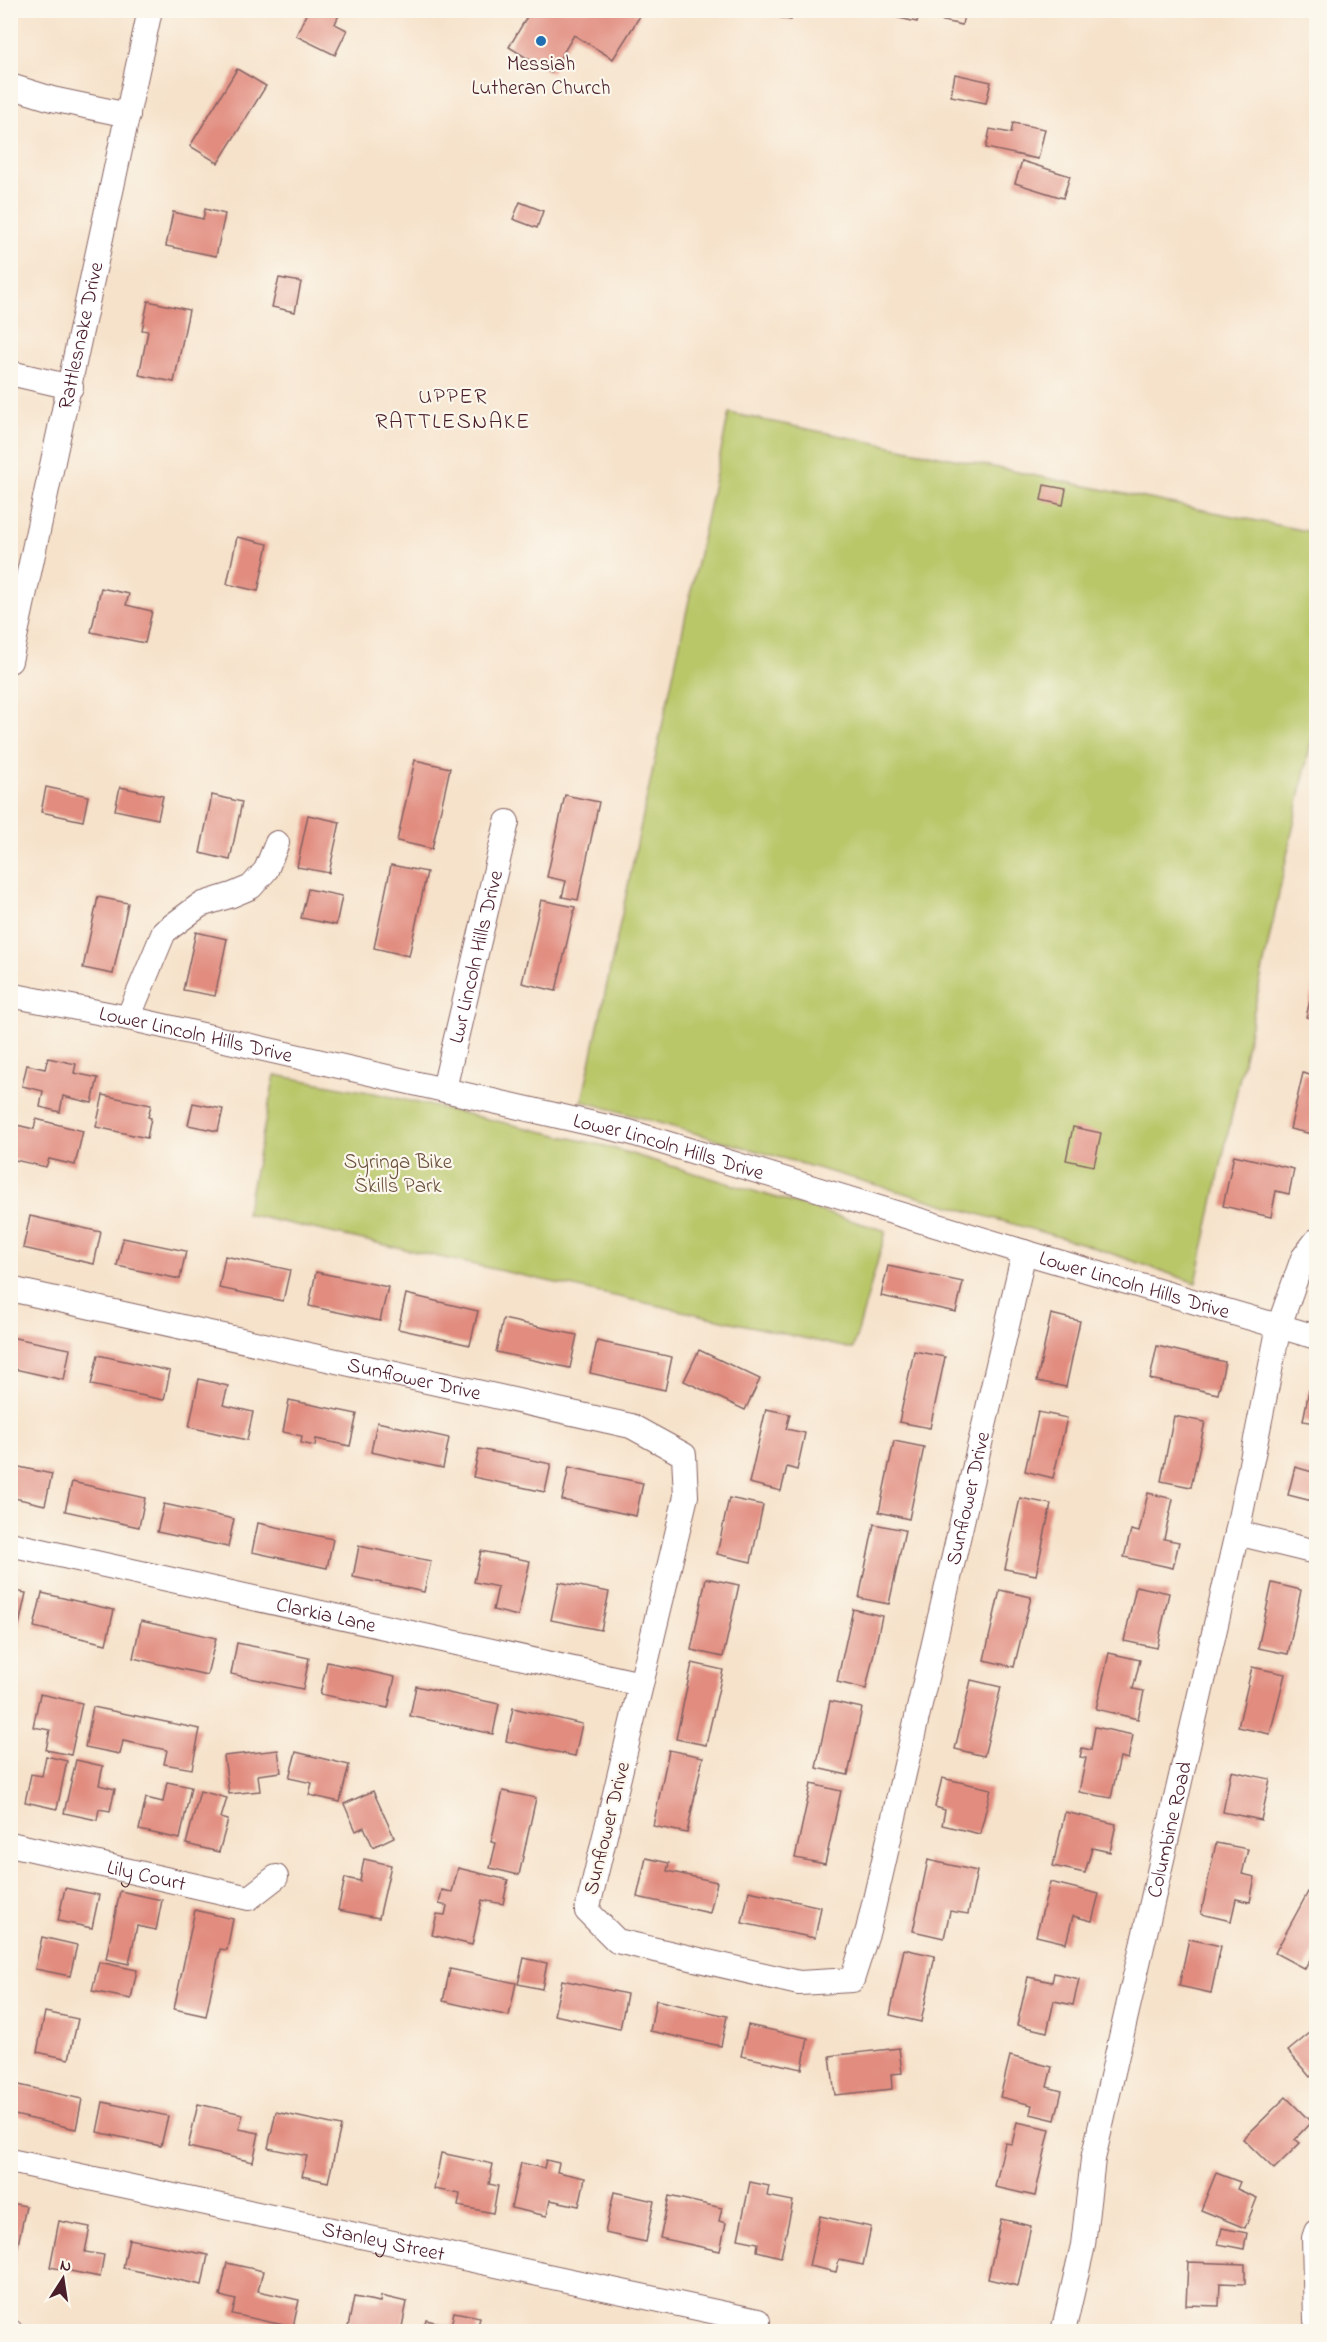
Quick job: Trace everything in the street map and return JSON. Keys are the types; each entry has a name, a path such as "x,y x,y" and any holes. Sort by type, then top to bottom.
{"street":[{"name":"Rattlesnake Drive","path":"10,661 71,387 150,10"},
{"path":"10,86 52,99 128,115"},
{"path":"10,373 71,387"},
{"name":"Lwr Lincoln Hills Drive","path":"444,1089 507,822"},
{"path":"128,1018 164,932 200,904 251,887 266,870 277,843"},
{"name":"Lower Lincoln Hills Drive","path":"10,995 128,1018 629,1132 1024,1252 1317,1337"},
{"name":"Columbine Road","path":"1063,2331 1083,2245 1093,2159 1237,1533 1279,1326 1303,1257 1317,1241"},
{"name":"Sunflower Drive","path":"10,1289 631,1426 684,1455 686,1497 587,1911 617,1941 799,1983 852,1980 868,1930 1024,1252"},
{"path":"1237,1533 1317,1552"},
{"name":"Clarkia Lane","path":"10,1544 641,1684"},
{"name":"Lily Court","path":"10,1844 249,1898 276,1877"},
{"name":"Stanley Street","path":"10,2161 758,2321"},
{"path":"1317,2232 1314,2238 1317,2321"}],"green space":[{"path":"729,413 1316,533 1316,719 1196,1283 1087,1245 582,1101"},
{"name":"Syringa Bike Skills Park","path":"275,1075 379,1094 605,1146 886,1231 853,1349 246,1214"}],"building":[{"path":"303,10 341,10 335,24 347,30 335,55 296,36 307,12"},
{"name":"Messiah Lutheran Church","path":"531,10 631,10 640,16 613,59 574,35 551,73 509,47"},
{"path":"766,10 793,10 791,20 765,14"},
{"path":"892,10 920,10 917,22 890,16"},
{"path":"931,10 965,10 962,25 930,18"},
{"path":"237,69 266,86 218,163 190,146"},
{"path":"955,74 991,82 986,103 951,96"},
{"path":"1013,123 1045,129 1038,159 986,148 990,129 1011,133"},
{"path":"1022,161 1070,176 1063,198 1015,183"},
{"path":"520,202 543,211 537,228 513,219"},
{"path":"205,209 225,214 216,256 166,246 173,212 203,219"},
{"path":"279,278 301,282 295,312 272,307"},
{"path":"148,301 189,310 174,382 139,375 148,331 142,330"},
{"path":"1044,485 1066,489 1063,505 1041,500"},
{"path":"237,537 268,544 258,591 227,584"},
{"path":"101,588 129,594 126,605 152,611 145,643 91,632"},
{"path":"415,760 450,768 432,849 397,841"},
{"path":"46,787 88,796 83,821 41,812"},
{"path":"120,787 163,796 158,819 115,810"},
{"path":"212,795 242,802 230,860 200,853"},
{"path":"565,795 599,802 578,900 562,897 566,881 547,877"},
{"path":"308,815 340,822 329,873 297,867"},
{"path":"391,865 427,872 409,956 374,948"},
{"path":"308,889 342,896 336,925 301,918"},
{"path":"98,897 128,903 113,974 83,968"},
{"path":"541,900 575,907 556,991 522,983"},
{"path":"196,932 227,939 215,996 183,990"},
{"path":"1316,976 1316,1019 1306,1017"},
{"path":"48,1058 76,1064 74,1073 98,1078 92,1103 63,1096 60,1112 40,1107 43,1091 22,1086 27,1065 45,1069"},
{"path":"1303,1073 1316,1077 1316,1135 1290,1129"},
{"path":"103,1095 151,1105 147,1138 96,1127"},
{"path":"193,1103 223,1109 218,1131 188,1125"},
{"path":"36,1119 83,1131 75,1165 49,1159 46,1167 10,1159 12,1124 34,1129"},
{"path":"1073,1127 1101,1133 1094,1166 1066,1160"},
{"path":"1234,1155 1294,1169 1289,1194 1276,1191 1271,1217 1223,1206"},
{"path":"30,1216 101,1232 94,1264 23,1248"},
{"path":"123,1238 186,1251 180,1279 117,1266"},
{"path":"225,1256 290,1270 283,1301 219,1288"},
{"path":"888,1266 963,1282 956,1312 881,1296"},
{"path":"316,1272 388,1287 380,1321 309,1306"},
{"path":"406,1294 478,1311 470,1345 398,1329"},
{"path":"1051,1314 1080,1321 1066,1387 1037,1381"},
{"path":"503,1319 577,1335 570,1368 496,1352"},
{"path":"10,1337 70,1349 64,1380 10,1368"},
{"path":"597,1341 672,1357 665,1390 590,1373"},
{"path":"1157,1346 1225,1362 1218,1394 1150,1379"},
{"path":"699,1350 760,1379 745,1410 684,1381"},
{"path":"914,1351 945,1357 930,1428 899,1422"},
{"path":"98,1355 170,1371 164,1400 91,1385"},
{"path":"199,1379 228,1386 223,1405 253,1412 247,1440 189,1427"},
{"path":"1309,1390 1316,1392 1316,1423 1303,1421"},
{"path":"289,1400 357,1414 350,1446 316,1439 315,1446 301,1443 302,1436 283,1432"},
{"path":"766,1409 790,1414 786,1429 805,1433 797,1470 787,1467 781,1491 749,1483"},
{"path":"1038,1412 1067,1418 1053,1478 1025,1471"},
{"path":"1174,1416 1205,1422 1191,1487 1161,1481"},
{"path":"377,1422 449,1438 443,1468 371,1452"},
{"path":"894,1441 924,1447 909,1519 879,1512"},
{"path":"479,1449 551,1464 545,1492 473,1477"},
{"path":"10,1465 52,1474 45,1505 10,1497"},
{"path":"569,1467 643,1483 636,1516 562,1500"},
{"path":"1295,1467 1316,1473 1316,1502 1288,1495"},
{"path":"72,1482 145,1498 139,1527 65,1511"},
{"path":"1148,1493 1173,1499 1164,1539 1179,1542 1173,1568 1124,1557 1131,1530 1139,1532"},
{"path":"729,1498 763,1505 751,1562 717,1554"},
{"path":"1020,1498 1051,1504 1036,1575 1005,1569"},
{"path":"164,1504 234,1519 228,1547 157,1532"},
{"path":"258,1523 333,1539 327,1568 252,1552"},
{"path":"874,1524 905,1530 889,1604 859,1598"},
{"path":"359,1546 431,1561 424,1592 353,1577"},
{"path":"481,1551 530,1561 518,1616 493,1610 498,1587 474,1582"},
{"path":"706,1578 739,1585 723,1657 691,1650"},
{"path":"559,1582 609,1592 601,1630 551,1620"},
{"path":"1272,1583 1301,1590 1288,1654 1258,1648"},
{"path":"1136,1586 1169,1593 1157,1648 1124,1641"},
{"path":"10,1590 26,1593 19,1625 10,1623"},
{"path":"1000,1590 1031,1597 1014,1667 984,1660"},
{"path":"42,1593 114,1610 106,1644 34,1627"},
{"path":"853,1609 882,1616 866,1689 837,1682"},
{"path":"141,1621 216,1638 207,1675 133,1658"},
{"path":"237,1643 309,1658 303,1689 231,1674"},
{"path":"1109,1653 1140,1660 1133,1689 1144,1691 1138,1719 1096,1709"},
{"path":"327,1662 395,1677 388,1708 320,1694"},
{"path":"692,1663 723,1670 706,1745 676,1739"},
{"path":"1252,1667 1285,1674 1270,1734 1238,1727"},
{"path":"971,1680 1001,1687 984,1756 955,1749"},
{"path":"416,1686 499,1704 493,1734 410,1716"},
{"path":"40,1694 82,1703 71,1755 46,1750 50,1730 33,1727"},
{"path":"830,1701 862,1708 848,1775 816,1768"},
{"path":"93,1707 200,1729 192,1769 164,1764 167,1750 123,1741 120,1754 85,1747"},
{"path":"513,1708 582,1724 575,1756 506,1741"},
{"path":"1095,1727 1133,1735 1128,1759 1120,1757 1111,1798 1079,1792 1086,1758 1080,1757 1082,1748 1091,1750"},
{"path":"278,1750 281,1772 258,1775 260,1791 229,1794 224,1756"},
{"path":"669,1750 703,1757 687,1833 653,1826"},
{"path":"296,1752 349,1765 340,1802 309,1795 312,1783 289,1778"},
{"path":"46,1756 67,1761 57,1809 25,1802 31,1774 42,1776"},
{"path":"76,1760 103,1766 99,1785 115,1789 110,1811 99,1809 97,1820 64,1813"},
{"path":"1231,1771 1270,1779 1261,1820 1223,1812"},
{"path":"942,1778 991,1789 980,1834 942,1825 945,1810 935,1807"},
{"path":"167,1782 191,1787 180,1839 139,1830 146,1798 163,1802"},
{"path":"811,1784 841,1791 825,1864 795,1858"},
{"path":"200,1791 227,1798 221,1818 228,1820 219,1852 186,1844"},
{"path":"373,1791 394,1837 373,1847 364,1827 356,1831 344,1804"},
{"path":"503,1791 536,1798 519,1875 490,1868 496,1843 491,1842"},
{"path":"1065,1812 1116,1824 1110,1852 1092,1848 1085,1873 1053,1866"},
{"path":"1216,1843 1248,1849 1242,1874 1255,1877 1250,1902 1236,1899 1231,1921 1201,1914"},
{"path":"646,1858 669,1863 667,1871 717,1882 710,1913 637,1897"},
{"path":"364,1859 391,1865 379,1918 338,1910 345,1878 360,1881"},
{"path":"928,1860 977,1871 968,1914 950,1911 944,1938 913,1931"},
{"path":"458,1868 508,1880 503,1904 482,1900 472,1945 432,1935 437,1914 445,1915 447,1906 439,1904 442,1890 452,1892"},
{"path":"1050,1882 1099,1894 1092,1921 1073,1916 1066,1943 1036,1936"},
{"path":"65,1888 99,1895 92,1928 58,1921"},
{"path":"120,1891 162,1900 156,1930 137,1926 129,1964 106,1959"},
{"path":"749,1891 821,1907 815,1938 742,1923"},
{"path":"1308,1892 1316,1897 1316,1948 1305,1969 1275,1953"},
{"path":"195,1910 233,1919 227,1950 220,1949 206,2016 174,2009"},
{"path":"42,1937 77,1945 70,1976 35,1969"},
{"path":"1189,1939 1221,1946 1211,1993 1179,1986"},
{"path":"904,1949 935,1956 921,2022 890,2015"},
{"path":"524,1958 547,1963 542,1989 518,1984"},
{"path":"99,1962 137,1970 131,1999 92,1991"},
{"path":"450,1969 516,1983 509,2016 443,2001"},
{"path":"1054,1973 1079,1979 1073,2005 1054,2001 1047,2032 1017,2025 1028,1977 1052,1982"},
{"path":"562,1980 627,1994 620,2029 554,2015"},
{"path":"656,2000 727,2016 721,2046 650,2031"},
{"path":"45,2012 78,2019 69,2059 37,2052"},
{"path":"748,2025 808,2038 802,2069 741,2056"},
{"path":"1316,2028 1316,2072 1310,2077 1288,2051"},
{"path":"899,2048 902,2073 891,2074 892,2089 835,2095 830,2056"},
{"path":"1010,2056 1052,2067 1047,2087 1062,2091 1055,2120 1030,2114 1032,2105 1000,2097"},
{"path":"10,2083 82,2099 76,2129 10,2114"},
{"path":"1286,2097 1311,2122 1295,2139 1300,2143 1274,2169 1243,2139"},
{"path":"103,2102 168,2116 161,2146 97,2132"},
{"path":"198,2104 243,2114 239,2129 259,2133 253,2162 188,2147"},
{"path":"276,2112 341,2126 328,2182 302,2176 307,2156 268,2148"},
{"path":"1017,2122 1050,2129 1035,2196 995,2187 1005,2143 1012,2144"},
{"path":"441,2153 493,2164 489,2184 498,2186 493,2213 458,2206 460,2194 434,2189"},
{"path":"546,2160 559,2163 557,2172 585,2178 579,2206 550,2200 547,2216 511,2208 521,2163 544,2168"},
{"path":"1216,2173 1240,2182 1237,2189 1257,2198 1245,2228 1201,2210"},
{"path":"750,2182 769,2186 767,2196 793,2201 781,2257 757,2251 758,2243 738,2239"},
{"path":"614,2192 654,2201 646,2242 605,2233"},
{"path":"669,2196 722,2208 719,2221 726,2223 720,2251 660,2238"},
{"path":"10,2203 26,2206 13,2269 10,2269"},
{"path":"820,2216 871,2227 863,2265 839,2260 836,2272 809,2266"},
{"path":"1001,2219 1031,2226 1018,2286 988,2279"},
{"path":"59,2221 90,2227 85,2252 104,2255 100,2277 50,2267"},
{"path":"1222,2228 1247,2233 1244,2249 1218,2244"},
{"path":"129,2239 208,2255 202,2285 123,2268"},
{"path":"1188,2262 1245,2264 1245,2284 1220,2283 1219,2306 1186,2305"},
{"path":"227,2263 263,2271 258,2291 299,2300 293,2327 232,2314 236,2300 220,2296"},
{"path":"381,2296 407,2302 401,2332 347,2332 354,2297 380,2302"},
{"path":"454,2312 480,2317 477,2332 423,2332 426,2320 451,2326"}],"place":[{"name":"Messiah Lutheran Church","path":"541,41"}],"district":[{"name":"UPPER RATTLESNAKE","path":"453,408"}]}
